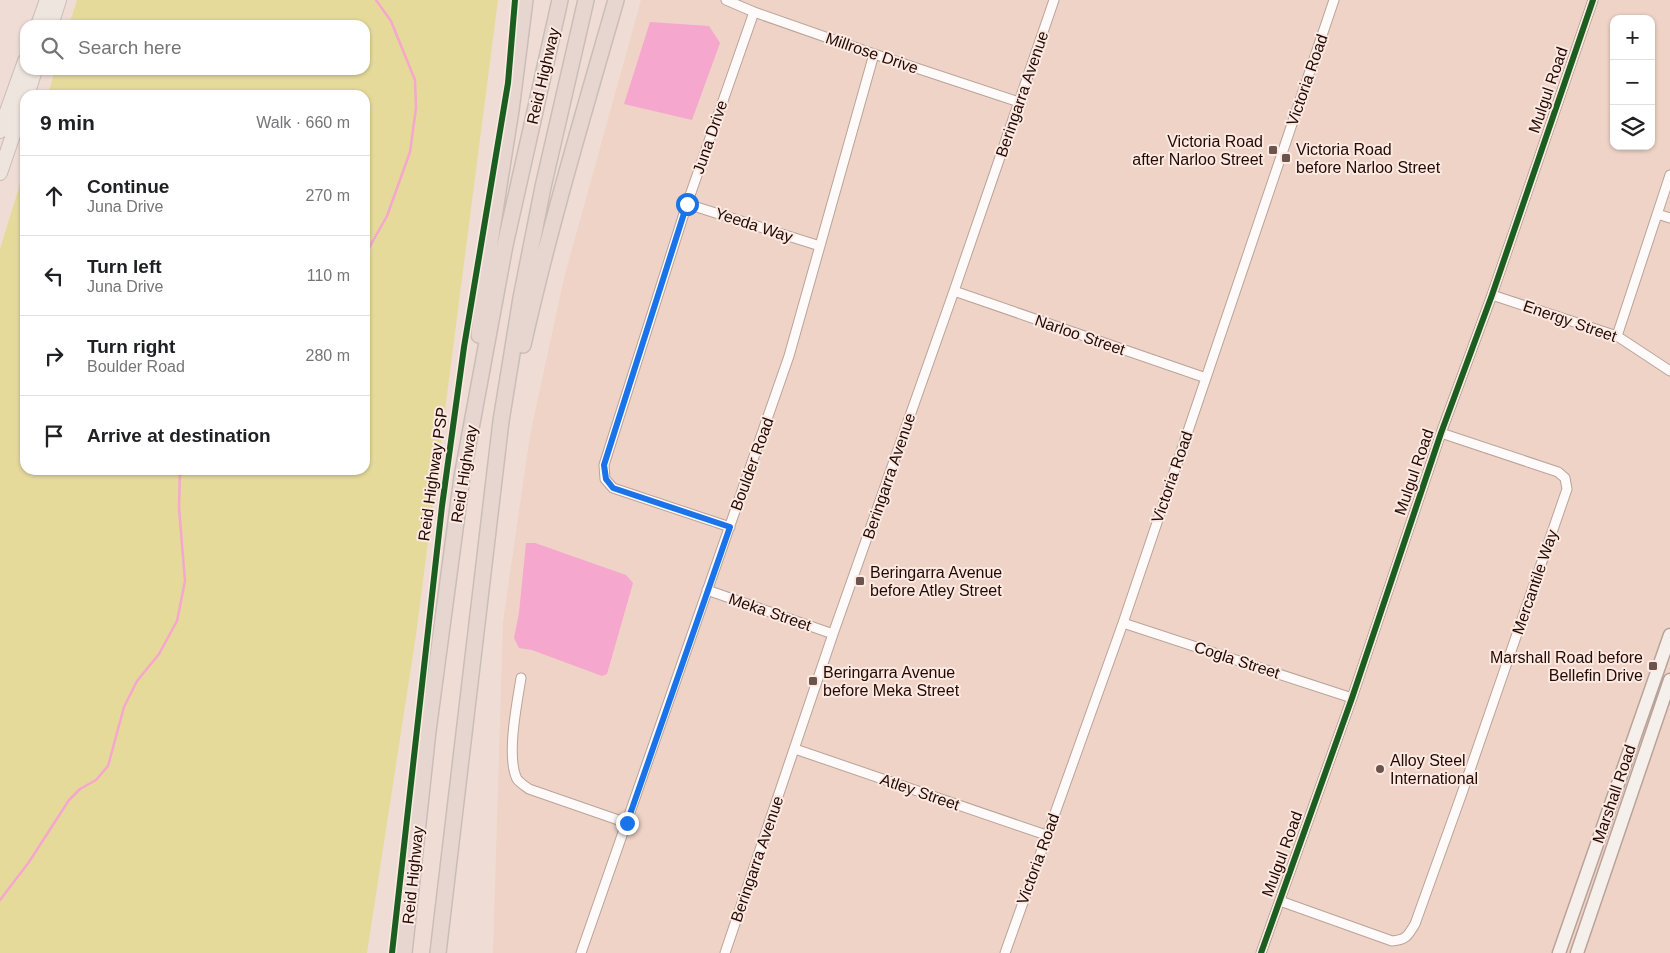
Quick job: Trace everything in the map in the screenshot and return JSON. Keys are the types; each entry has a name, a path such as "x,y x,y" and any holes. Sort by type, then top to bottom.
{"highway":[{"path":"462,477 490,242 511,110 525,0"},
{"name":"Reid Highway","path":"404,953 428,731 462,477 505,245 560,0"},
{"name":"Reid Highway","path":"438,953 501,421 521,298 543,187 586,0"},
{"path":"495,471 537,280 616,0"},
{"path":"442,953 458,788"}],"main road":[{"path":"40,20 46,0"},
{"path":"53,20 59,0"},
{"path":"0,131 20,75"},
{"path":"29,90 33,75"},
{"path":"0,173 20,115"},
{"name":"Marshall Road","path":"1559,953 1670,635"},
{"name":"Marshall Road","path":"1577,953 1670,680"}],"street":[{"name":"Millrose Drive","path":"726,0 754,12 874,54 1019,102"},
{"name":"Beringarra Avenue","path":"725,953 833,634 1054,0"},
{"name":"Victoria Road","path":"1005,953 1123,623 1334,0"},
{"name":"Mulgul Road","path":"1262,953 1352,698 1441,433 1492,295 1593,0"},
{"name":"Juna Drive","path":"730,527 613,488 606,479 604,465 687,204 754,12"},
{"name":"Boulder Road","path":"581,953 790,356 874,54"},
{"path":"1617,336 1670,175"},
{"name":"Yeeda Way","path":"687,204 820,246"},
{"path":"1657,214 1670,218"},
{"name":"Narloo Street","path":"954,291 1206,378"},
{"name":"Energy Street","path":"1492,295 1617,336 1670,371"},
{"name":"Mercantile Way","path":"1280,901 1392,941 1402,940 1409,934 1464,787 1567,489 1565,478 1558,472 1441,433"},
{"name":"Meka Street","path":"707,590 833,634"},
{"name":"Cogla Street","path":"1123,623 1352,698"},
{"path":"521,678 514,715 512,766 518,780 528,789 627,823"},
{"name":"Atley Street","path":"795,749 1046,835"}],"shaded area":[{"path":"77,0 498,0 416,635 367,953 0,953 0,249 20,184 20,475 370,475 370,90 49,90 54,75 370,75 370,20 71,20"},
{"path":"641,0 1670,0 1670,953 493,953 503,622 530,435 564,278"},
{"path":"650,22 709,26 720,43 692,120 624,104"},
{"path":"526,543 535,543 626,575 633,583 607,674 602,676 532,650 519,648 514,638 519,613"}],"waterway":[{"path":"370,246 387,216 410,152 416,108 415,80 391,21 376,0"},
{"path":"0,900 29,862 69,800 80,789 96,780 108,766 124,707 137,681 159,654 177,621 185,581 179,508 180,475"}],"cycle path":[{"name":"Reid Highway PSP","path":"392,953 442,506 464,347 508,83 515,0"},
{"path":"1261,953 1352,698 1441,433 1492,295 1593,0"}],"place":[{"name":"Victoria Road after Narloo Street","path":"1273,150"},
{"name":"Victoria Road before Narloo Street","path":"1286,158"},
{"name":"Beringarra Avenue before Atley Street","path":"860,581"},
{"name":"Marshall Road before Bellefin Drive","path":"1653,666"},
{"name":"Beringarra Avenue before Meka Street","path":"813,681"},
{"name":"Alloy Steel International","path":"1380,769"}],"route":[{"path":"627,823 730,527 613,488 606,479 604,465 687,204"}]}
